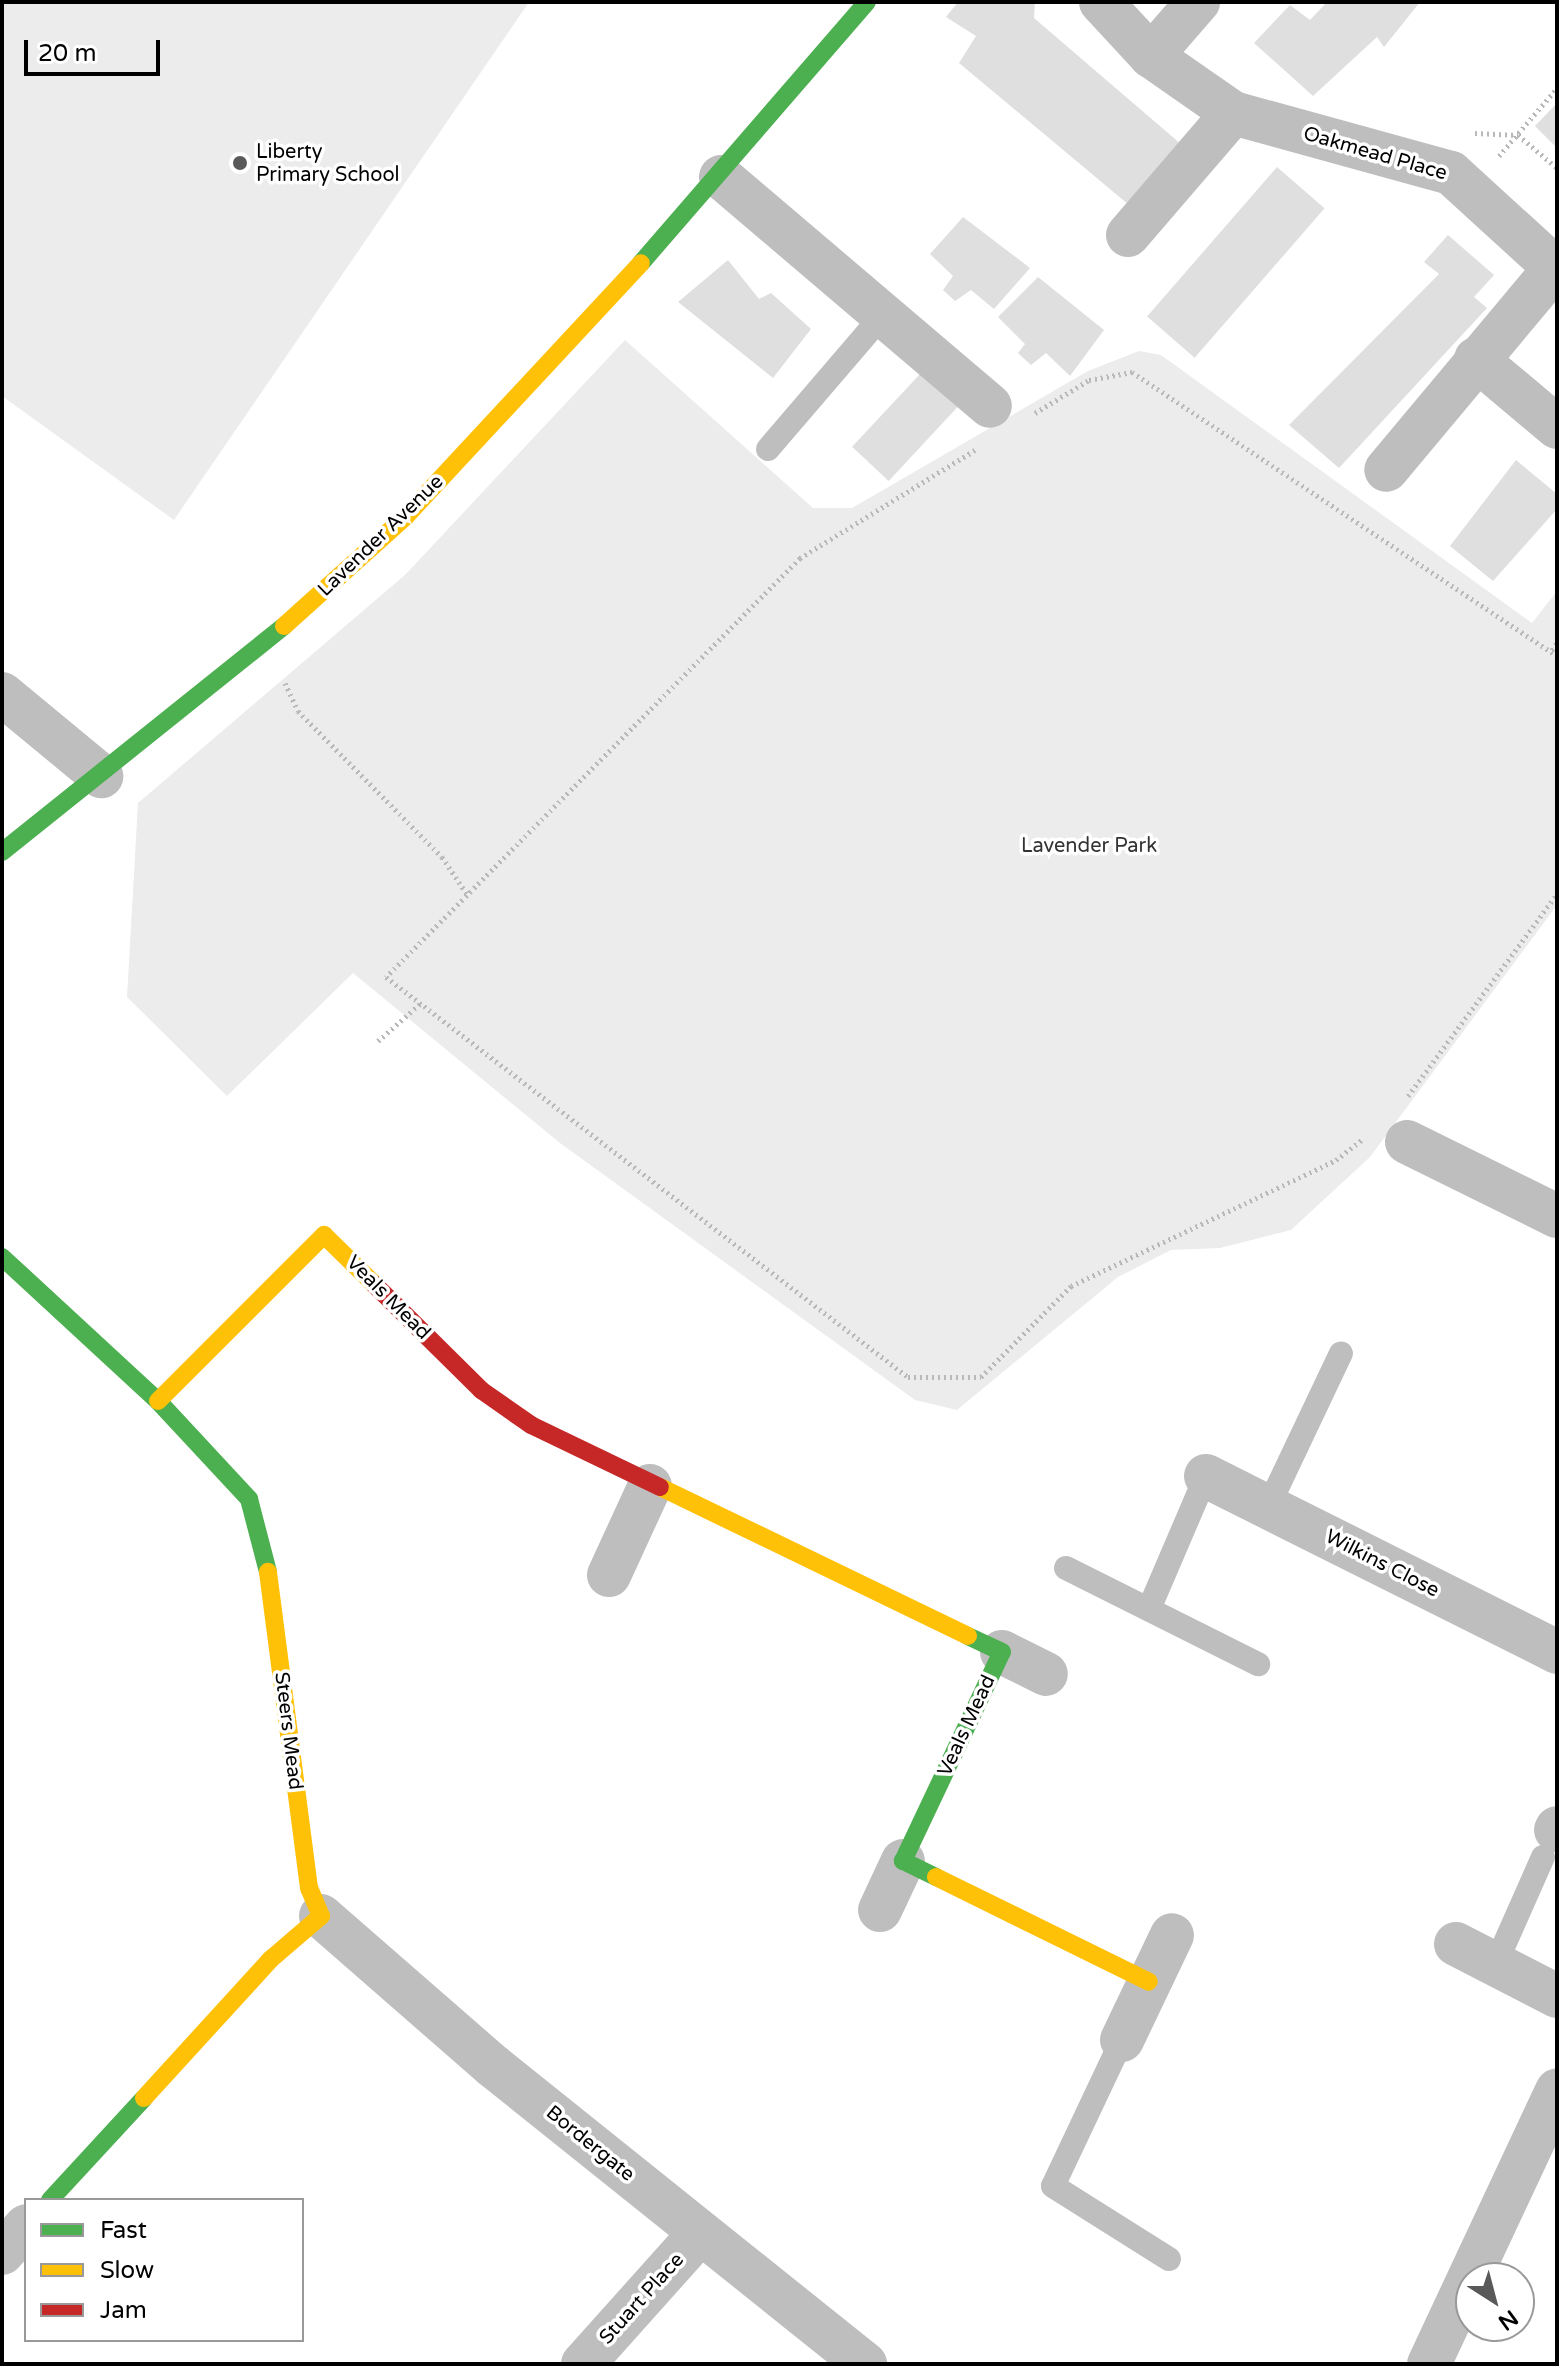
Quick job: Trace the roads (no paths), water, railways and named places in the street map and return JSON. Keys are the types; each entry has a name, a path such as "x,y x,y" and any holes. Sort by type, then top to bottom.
{"street":[{"name":"Lavender Avenue","path":"2,852 256,650 406,516 721,177 867,2"},
{"name":"Oakmead Place","path":"1101,2 1151,56 1233,113 1451,173 1555,268 1386,470"},
{"path":"1151,56 1198,2"},
{"path":"1128,235 1233,113"},
{"path":"721,177 999,424"},
{"path":"1476,359 1557,427"},
{"path":"2,694 101,776"},
{"path":"1394,1125 1557,1216"},
{"name":"Veals Mead","path":"158,1401 324,1235 481,1390 531,1425 650,1486 1002,1652 903,1861"},
{"name":"Steers Mead","path":"2,1257 158,1401 235,1479 258,1518 309,1888 321,1916"},
{"name":"Wilkins Close","path":"1206,1476 1557,1652"},
{"path":"609,1575 650,1486"},
{"path":"1002,1652 1046,1674"},
{"path":"880,1910 903,1861 1149,1982"},
{"path":"52,2198 271,1959 321,1916"},
{"name":"Bordergate","path":"321,1916 700,2233 865,2364"},
{"path":"1122,2040 1172,1935"},
{"path":"1456,1944 1557,1996"},
{"path":"1429,2364 1557,2091"},
{"path":"2,2253 24,2228"},
{"name":"Stuart Place","path":"583,2364 700,2233"}],"lane":[{"path":"768,449 881,317"},
{"path":"1268,1507 1341,1353"},
{"path":"1149,1609 1206,1476"},
{"path":"1066,1568 1258,1664"},
{"path":"1496,1963 1552,1838"},
{"path":"1122,2040 1053,2186 1169,2259"}],"place":[{"name":"Liberty Primary School","path":"240,163"}],"park label":[{"name":"Lavender Park","path":"1089,846"}]}
